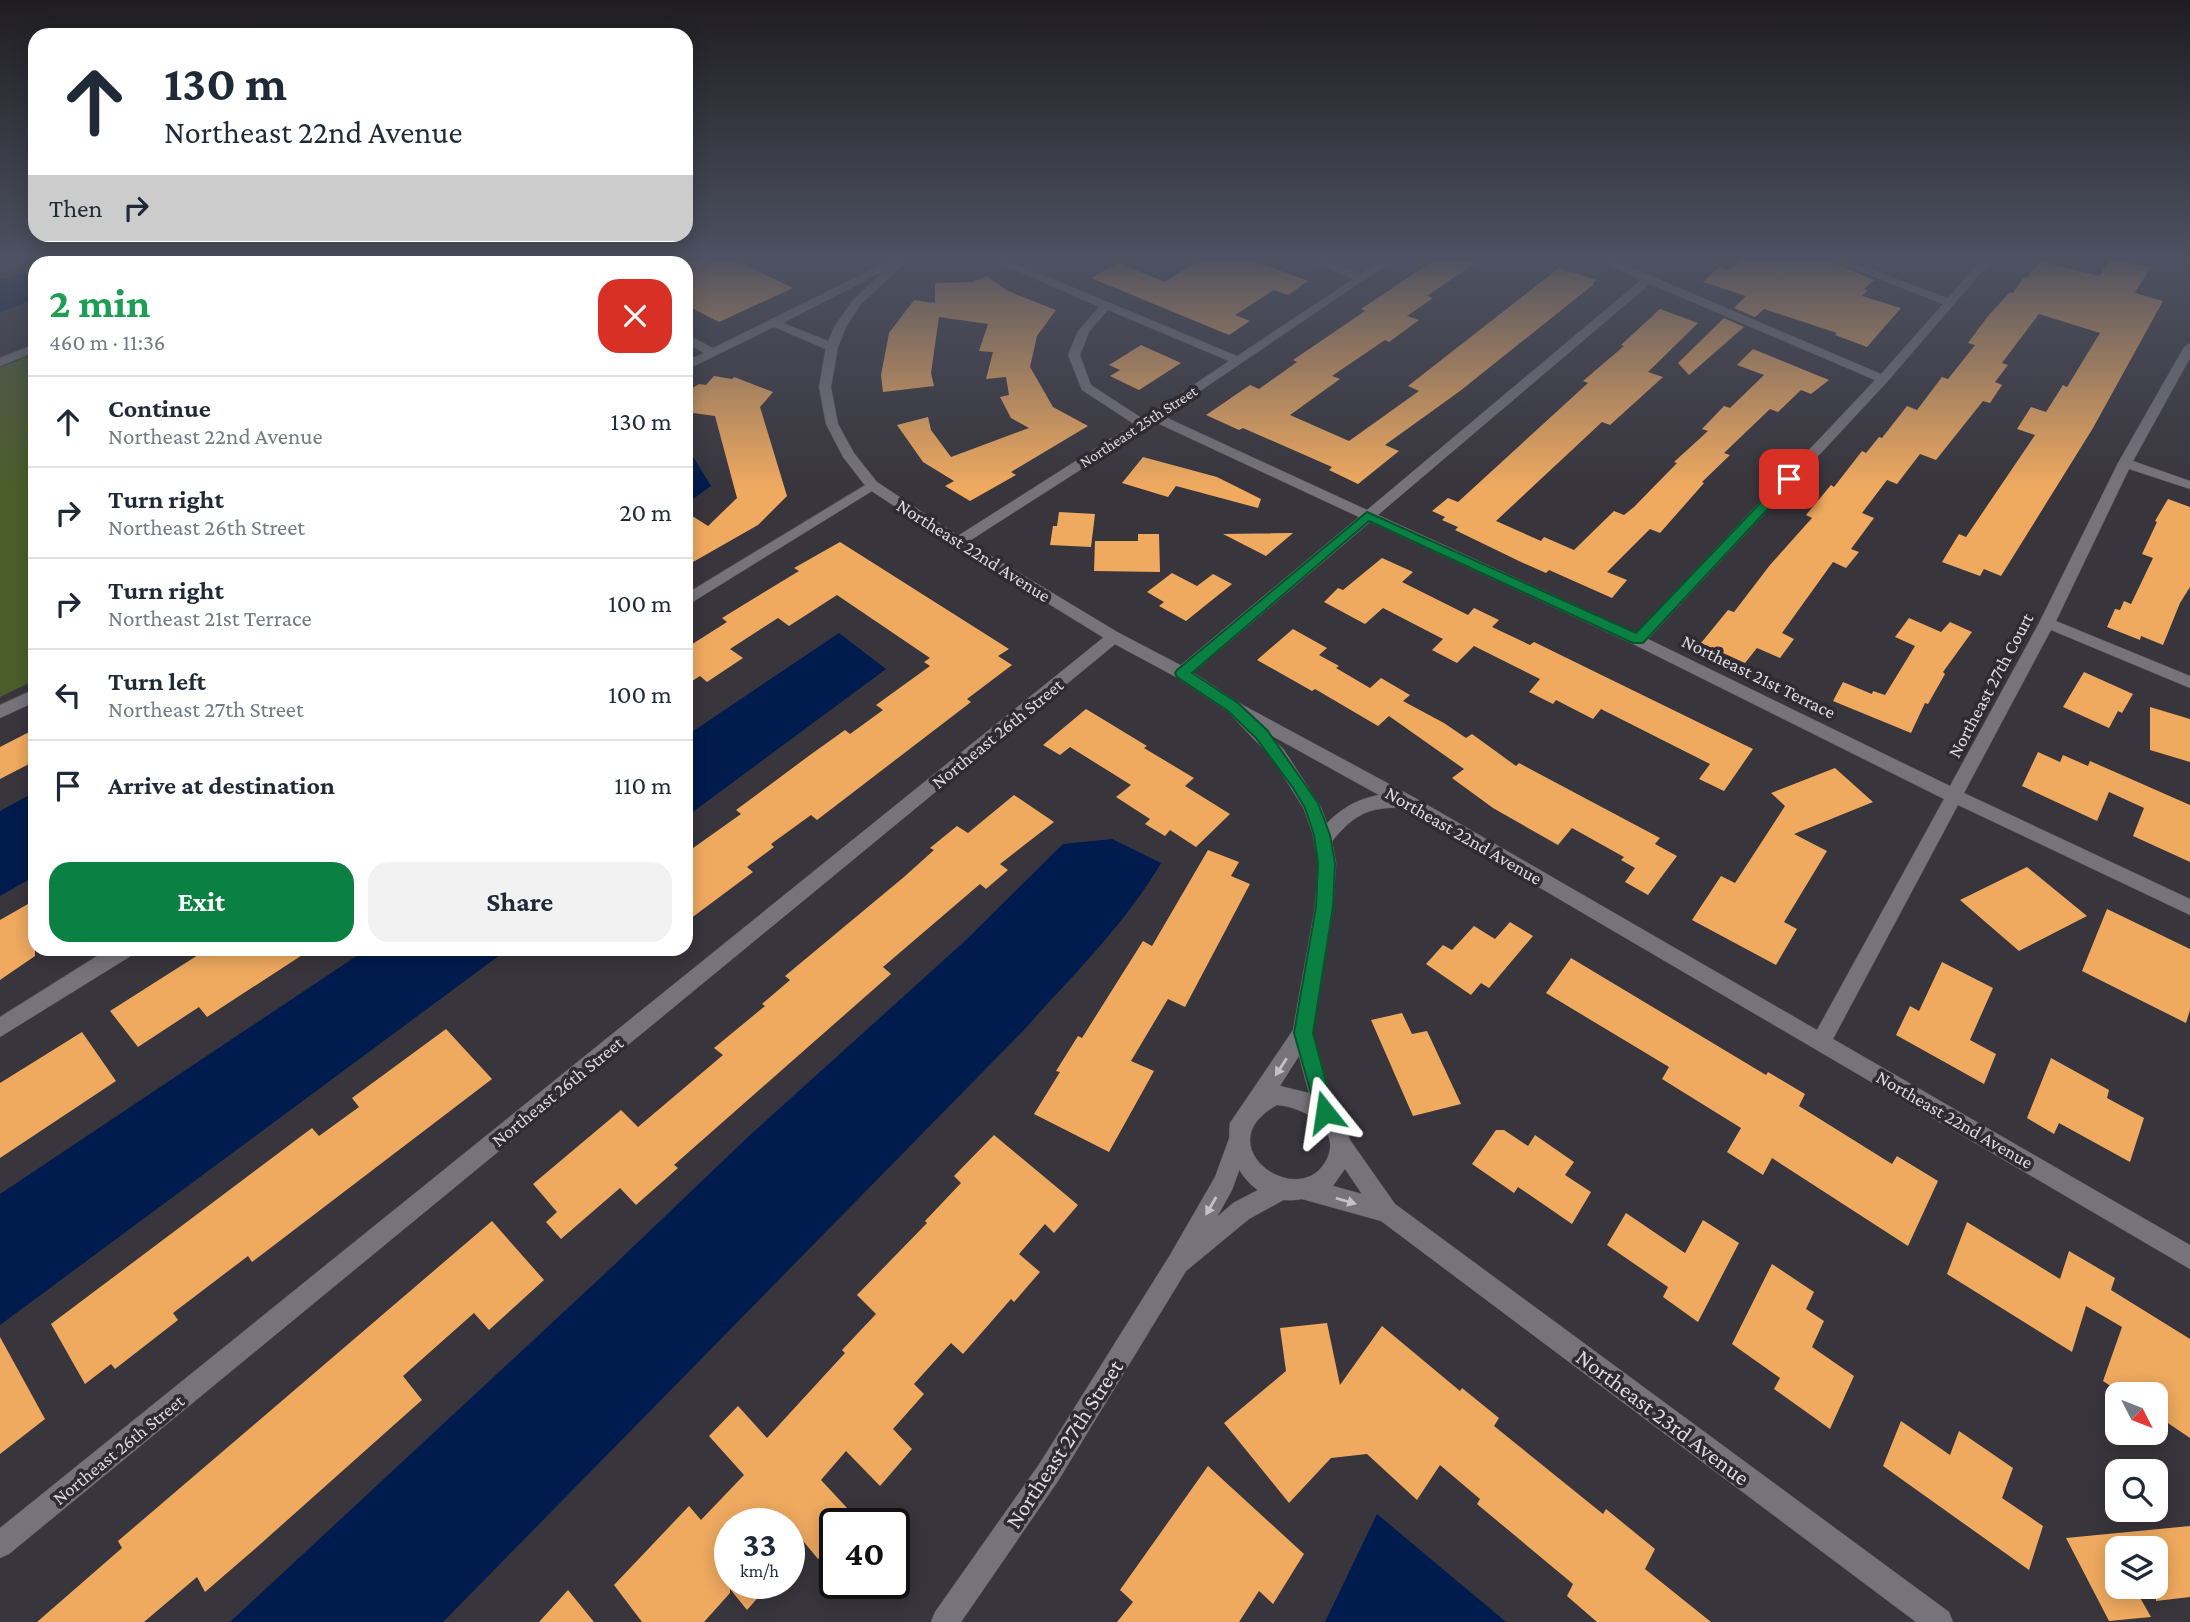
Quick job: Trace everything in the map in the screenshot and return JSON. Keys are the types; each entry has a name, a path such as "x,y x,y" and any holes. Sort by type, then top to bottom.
{"street":[{"path":"693,363 746,337"},
{"path":"807,337 832,347"},
{"name":"Northeast 22nd Avenue","path":"836,337 825,387 832,424 848,454 872,485 958,542 1114,636 1182,673 1233,707 1411,804 1822,1041 2190,1258"},
{"name":"Northeast 21st Terrace","path":"1082,337 1074,355 1086,387 1148,421 1367,516 1638,640 1954,796 2190,907"},
{"path":"1180,337 1236,360"},
{"name":"Northeast 25th Street","path":"958,542 1148,421 1272,337"},
{"path":"1182,673 1580,337"},
{"path":"1784,337 1883,379"},
{"path":"1638,640 1921,337"},
{"path":"693,342 713,353"},
{"name":"Northeast 27th Court","path":"1822,1041 2047,623 2125,463 2190,347"},
{"path":"0,362 28,351"},
{"path":"2125,463 2190,485"},
{"path":"693,597 872,485"},
{"path":"2047,623 2190,682"},
{"name":"Northeast 26th Street","path":"0,1545 1114,636"},
{"path":"0,712 28,698"},
{"path":"1233,707 1262,734 1290,769 1312,807 1327,863 1324,907 1303,1033 1239,1126 1238,1143 1245,1163 1260,1180 1281,1189 1305,1189 1320,1183 1332,1172 1339,1158 1337,1131 1325,1112 1303,1033"},
{"path":"1323,840 1347,813 1369,802 1395,801 1411,804"},
{"path":"0,1028 114,956"},
{"path":"1259,1100 1275,1095 1293,1095 1310,1101 1325,1112"},
{"name":"Northeast 23rd Avenue","path":"1339,1142 1387,1212 1934,1620"},
{"name":"Northeast 27th Street","path":"944,1622 1049,1472 1178,1263 1224,1182 1238,1143"},
{"name":"Northeast 27th Street","path":"1178,1263 1241,1211 1281,1189"},
{"name":"Northeast 23rd Avenue","path":"1305,1189 1387,1212"}],"green space":[{"path":"28,357 28,683 0,697 0,367"}],"water":[{"path":"693,458 694,458 711,486 693,499"},
{"path":"839,633 886,669 693,812 693,731"},
{"path":"28,796 28,880 0,896 0,811"},
{"path":"1112,839 1161,863 1096,951 1022,1032 443,1622 230,1622 749,1136 966,940 1063,844"},
{"path":"357,956 499,956 0,1325 0,1194"},
{"path":"1377,1514 1506,1622 1325,1622"}],"building":[{"path":"888,337 936,337 931,373 934,386 883,392 881,375"},
{"path":"984,337 1037,337 1030,367 1053,407 1088,426 1011,472 1016,475 970,501 945,486 954,481 923,462 897,425 928,417 931,430 951,457 1029,428 1011,418 1000,397 1009,395 1006,377 986,379 993,352 979,351"},
{"path":"1327,337 1396,337 1389,342 1385,340 1332,376 1340,379 1290,415 1349,441 1419,391 1408,386 1471,337 1528,337 1460,391 1385,445 1399,451 1358,484 1329,470 1332,467 1206,415 1250,385 1259,389 1297,362 1293,360"},
{"path":"1630,337 1684,337 1648,372 1663,377 1610,425 1602,422 1496,521 1541,541 1544,537 1574,550 1614,511 1624,515 1634,507 1677,463 1674,462 1708,431 1702,429 1724,406 1730,408 1764,375 1737,365 1753,349 1829,380 1811,394 1801,390 1778,412 1770,409 1724,453 1730,455 1702,482 1704,483 1660,533 1650,529 1607,572 1627,580 1612,598 1549,570 1546,573 1521,562 1455,530 1458,527 1442,520 1445,517 1432,511 1448,498 1458,502 1588,383 1583,381 1624,346 1621,345"},
{"path":"1705,337 1733,337 1689,375 1678,363"},
{"path":"1840,337 1876,337 1867,347"},
{"path":"1973,337 2022,337 2002,363 2008,365 1995,382 2002,385 1990,403 1983,401 1936,460 1920,454 1897,484 1887,480 1862,513 1874,518 1851,549 1859,552 1846,568 1833,562 1782,633 1794,639 1780,658 1757,648 1745,663 1701,643 1728,610 1734,612 1770,565 1812,518 1806,515 1831,485 1834,487 1862,451 1866,453 1879,437 1882,438 1907,406 1917,410 1942,377 1948,379 1975,345 1968,343"},
{"path":"2098,337 2143,337 2093,428 2001,576 1984,569 1980,576 1942,562 1959,534 1966,537 2035,435 2017,429 2031,407 2046,412 2063,385 2067,387"},
{"path":"1141,345 1181,363 1139,390 1110,376 1120,370 1109,365"},
{"path":"714,376 734,377 773,392 760,407 787,496 758,525 693,562 693,516 708,526 737,498 715,416 693,413 693,388 699,384 706,385"},
{"path":"1143,457 1217,477 1261,499 1258,508 1176,486 1168,497 1122,483"},
{"path":"2168,499 2190,507 2190,587 2180,603 2163,645 2141,636 2140,640 2107,627 2115,609 2120,610 2124,601 2131,604 2153,558 2142,554 2157,522 2155,521"},
{"path":"1059,512 1095,514 1091,547 1050,545 1053,526 1057,526"},
{"path":"1293,533 1266,556 1223,534"},
{"path":"1138,534 1159,534 1160,572 1094,571 1095,541 1138,541"},
{"path":"840,542 1009,649 998,656 1012,665 967,699 971,702 817,820 811,815 771,844 774,847 747,867 753,872 693,917 693,848 741,814 736,810 810,755 845,730 850,734 883,710 876,705 930,666 924,662 930,658 837,595 789,626 778,618 730,649 743,658 707,682 700,676 693,680 693,644 727,622 722,618 799,571 794,568"},
{"path":"1382,558 1413,572 1402,582 1468,615 1474,608 1499,620 1492,627 1530,645 1534,642 1753,749 1724,791 1699,779 1710,764 1601,709 1593,719 1556,700 1553,704 1529,692 1540,679 1474,646 1457,663 1432,650 1443,639 1383,608 1365,624 1324,602 1338,588 1343,590"},
{"path":"1172,573 1197,586 1213,574 1232,584 1186,621 1159,606 1164,602 1147,592"},
{"path":"1909,618 1941,632 1950,622 1972,632 1943,672 1945,674 1928,704 1925,703 1911,733 1833,701 1843,682 1872,694 1873,691 1885,695 1915,646 1895,637"},
{"path":"1293,629 1327,648 1319,655 1339,666 1336,668 1370,688 1381,678 1410,695 1403,701 1466,738 1472,734 1516,766 1519,763 1660,838 1655,844 1677,856 1648,895 1625,882 1635,868 1621,860 1624,857 1572,828 1558,845 1493,808 1452,778 1464,769 1389,716 1378,726 1315,689 1312,691 1257,660"},
{"path":"2084,672 2133,694 2122,713 2118,711 2109,728 2063,707"},
{"path":"2150,707 2190,719 2190,762 2150,750"},
{"path":"1086,709 1194,778 1185,786 1230,814 1196,847 1170,830 1165,836 1145,824 1150,819 1116,797 1131,785 1070,747 1060,755 1043,745"},
{"path":"28,733 28,765 0,779 0,747"},
{"path":"2038,752 2060,762 2063,755 2088,766 2090,761 2190,805 2190,862 2133,836 2144,808 2109,792 2097,821 2022,786"},
{"path":"1835,768 1873,802 1794,834 1827,851 1784,922 1797,929 1776,965 1692,920 1721,876 1735,883 1785,806 1771,793"},
{"path":"1014,795 1054,822 1000,864 1008,870 986,889 980,884 883,967 891,974 674,1165 678,1168 636,1205 620,1188 561,1239 546,1222 557,1212 533,1184 621,1110 638,1127 723,1055 714,1048 765,1006 762,1004 790,980 785,976 904,877 934,850 930,848 957,826 968,833"},
{"path":"1208,850 1239,862 1231,876 1250,884 1185,1007 1168,999 1131,1061 1154,1071 1109,1152 1034,1114 1078,1036 1082,1038 1143,941 1152,946"},
{"path":"2027,867 2087,916 2019,951 1960,900"},
{"path":"28,904 28,956 35,956 0,980 0,920"},
{"path":"2107,909 2190,949 2190,1010 2186,1023 2082,971"},
{"path":"1510,922 1533,936 1489,988 1481,983 1471,995 1426,964 1443,945 1452,950 1474,926 1495,939"},
{"path":"196,956 301,956 207,1017 199,1007 138,1047 110,1011"},
{"path":"1571,958 1766,1075 1768,1072 1805,1094 1799,1106 1892,1164 1897,1156 1938,1181 1908,1246 1772,1158 1763,1175 1727,1152 1741,1128 1662,1079 1669,1067 1546,993"},
{"path":"1942,962 1993,988 1970,1040 1996,1054 1984,1084 1896,1035 1910,1006 1919,1011"},
{"path":"1402,1013 1412,1034 1427,1031 1461,1104 1413,1116 1371,1020"},
{"path":"446,1029 492,1079 252,1262 248,1256 173,1313 178,1320 115,1369 111,1364 85,1384 51,1324 312,1128 319,1136 359,1107 352,1098"},
{"path":"82,1032 116,1081 0,1158 0,1083"},
{"path":"2051,1058 2109,1090 2107,1098 2144,1118 2130,1162 2059,1123 2054,1134 2027,1118"},
{"path":"1496,1130 1504,1130 1528,1146 1535,1135 1574,1162 1565,1175 1591,1192 1572,1224 1518,1187 1514,1193 1472,1164"},
{"path":"994,1135 1078,1205 1054,1233 1045,1224 1019,1254 1040,1272 1014,1302 1011,1299 963,1354 951,1343 914,1384 924,1394 893,1429 912,1449 880,1486 846,1451 821,1480 847,1508 819,1508 818,1559 805,1543 805,1508 714,1508 714,1599 725,1599 704,1622 642,1622 614,1585 689,1506 701,1520 744,1475 709,1436 738,1406 767,1438 845,1353 842,1350 876,1314 857,1295 927,1223 925,1221 961,1183 954,1176"},
{"path":"1626,1213 1685,1253 1703,1220 1739,1243 1698,1322 1663,1297 1668,1287 1607,1245"},
{"path":"492,1221 544,1280 489,1330 474,1313 403,1376 422,1400 256,1548 205,1592 197,1577 144,1622 37,1622 122,1548 118,1541"},
{"path":"1967,1222 2060,1279 2069,1251 2115,1278 2111,1290 2190,1339 2190,1438 2168,1423 2168,1382 2103,1381 2122,1327 2086,1306 2072,1352 1947,1274"},
{"path":"1772,1264 1814,1292 1806,1309 1824,1321 1812,1347 1854,1376 1830,1429 1774,1389 1780,1378 1732,1344"},
{"path":"1327,1323 1340,1385 1382,1326 1460,1391 1462,1388 1499,1418 1494,1426 1603,1514 1606,1509 1655,1549 1645,1569 1711,1622 1597,1622 1567,1596 1573,1584 1477,1504 1480,1499 1440,1465 1417,1500 1367,1454 1331,1458 1289,1503 1224,1423 1286,1371 1280,1328"},
{"path":"0,1337 45,1419 0,1454"},
{"path":"1901,1421 1950,1455 1959,1431 2013,1468 2002,1498 2043,1526 2029,1570 1883,1466"},
{"path":"1208,1466 1304,1554 1273,1604 1259,1591 1239,1622 1117,1622 1133,1602 1120,1590"},
{"path":"2190,1526 2190,1597 2156,1601 2168,1599 2168,1536 2105,1536 2105,1599 2141,1599 2151,1617 2109,1621 2066,1538"},
{"path":"568,1590 594,1622 539,1622"},
{"path":"738,1599 757,1599 747,1610"}],"route":[{"path":"1325,1112 1303,1033 1324,907 1327,863 1322,835 1312,807 1290,769 1262,734 1233,707 1182,673 1367,516 1638,640 1789,479"}]}
